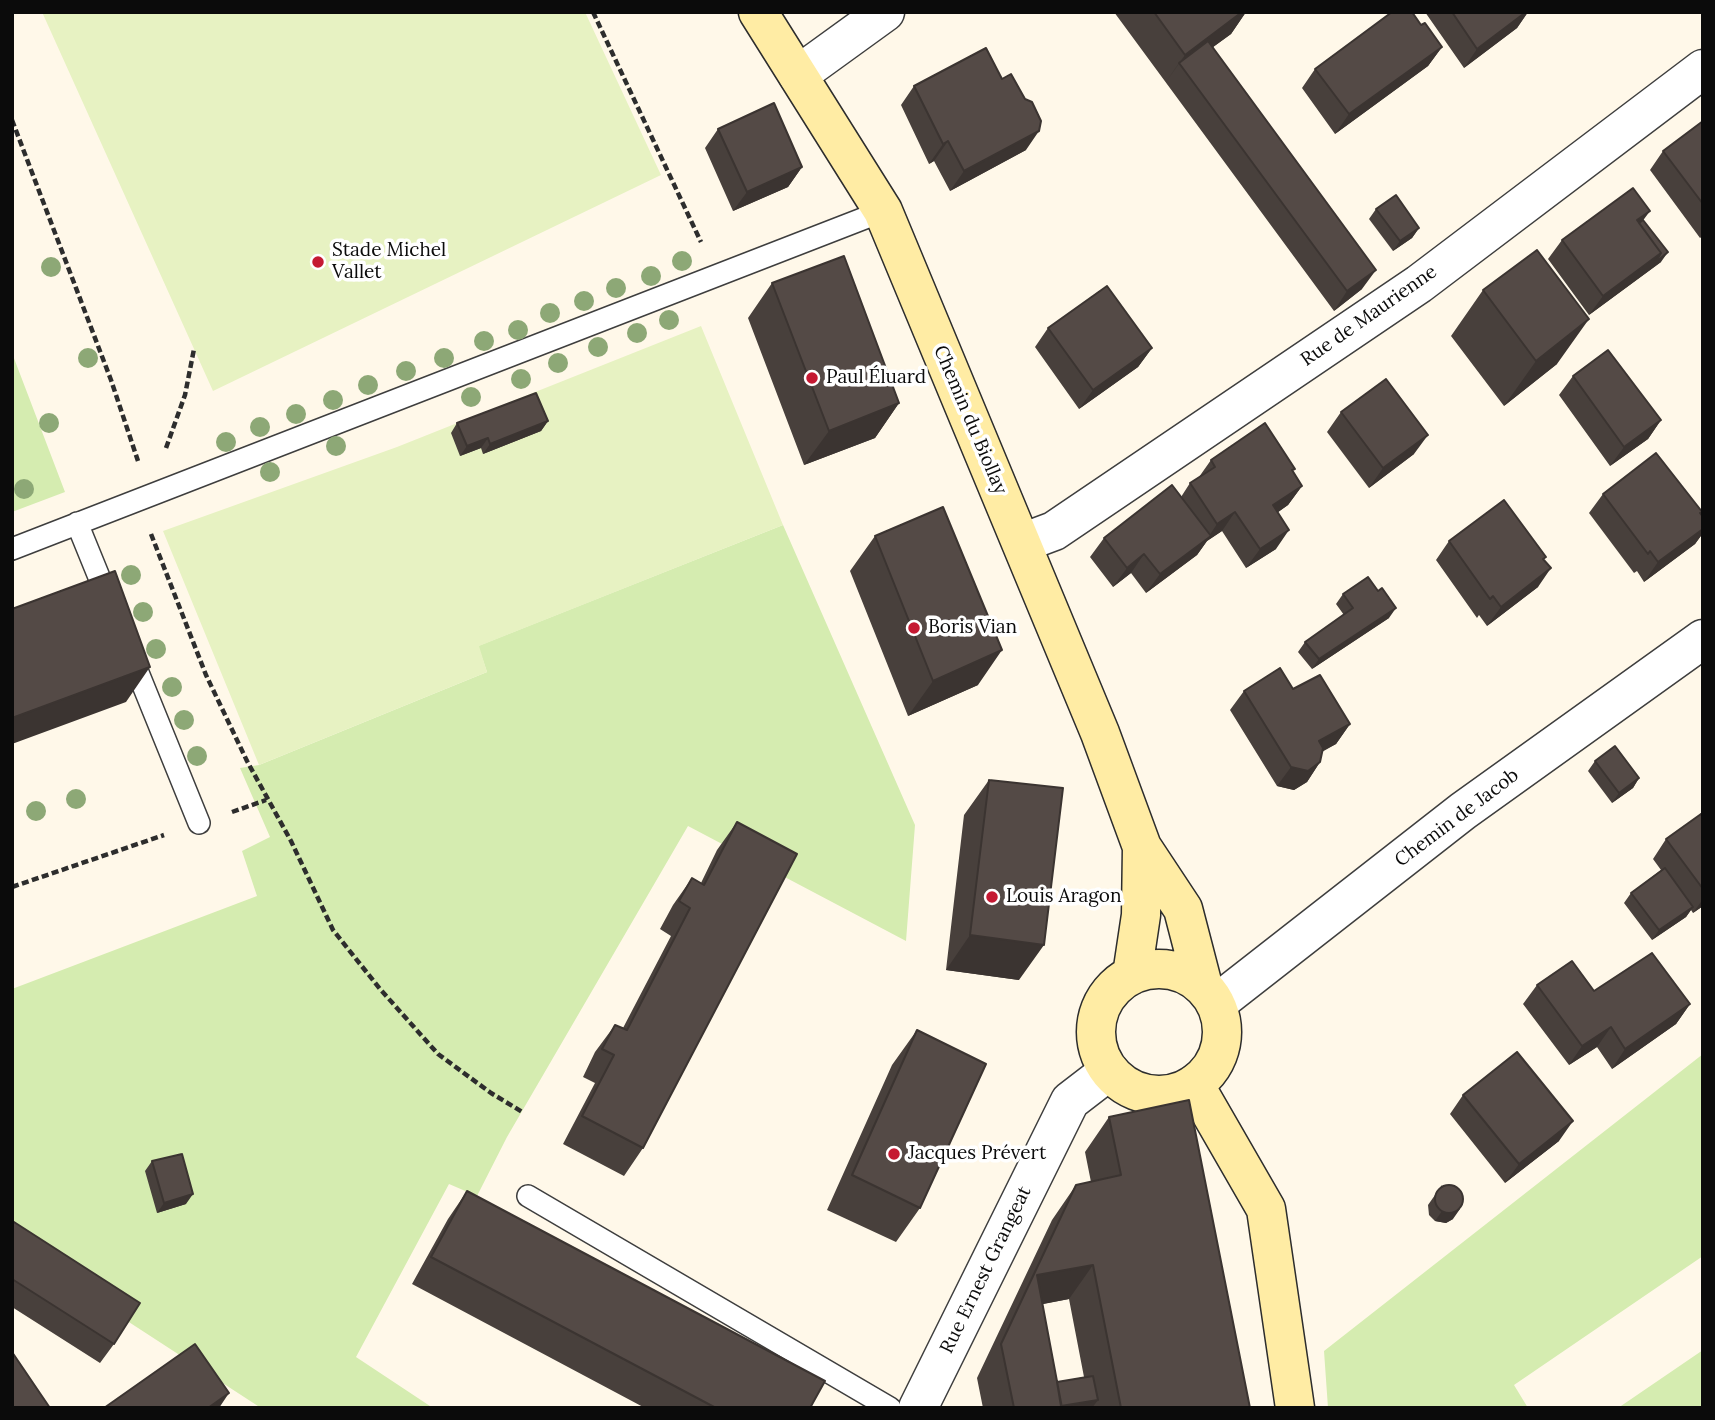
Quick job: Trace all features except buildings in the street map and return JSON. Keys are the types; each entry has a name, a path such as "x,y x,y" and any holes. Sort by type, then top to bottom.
{"street":[{"name":"Chemin du Biollay","path":"758,12 883,211 1100,733 1143,847 1184,909 1209,995"},
{"path":"798,75 885,12"},
{"name":"Rue de Maurienne","path":"1022,543 1054,531 1419,284 1703,69"},
{"name":"Chemin de Jacob","path":"1209,995 1703,639"},
{"name":"Chemin du Biollay","path":"1132,975 1141,915 1143,847"},
{"path":"1156,969 1181,973 1209,995 1222,1026 1220,1049 1210,1069 1194,1084 1172,1094 1148,1095 1126,1086 1108,1070 1097,1045 1097,1017 1104,1000 1116,986 1132,975 1156,969"},
{"name":"Rue Ernest Grangeat","path":"918,1408 1070,1101 1108,1070"},
{"path":"1194,1084 1266,1209 1295,1408"}],"lane":[{"path":"12,549 142,493 883,211"},
{"path":"77,523 199,823"},
{"path":"528,1196 890,1408"}],"path":[{"path":"593,12 718,276"},
{"path":"12,120 111,380 142,493 206,676 267,800 291,841 333,930 380,989 438,1054 524,1113"},
{"path":"142,493 170,441 185,395 194,349"},
{"path":"12,887 267,800"}],"green space":[{"name":"Stade Michel Vallet","path":"42,12 585,12 661,175 213,391"},
{"path":"701,326 783,525 479,646 487,672 259,765 163,531 397,447"},
{"path":"12,353 65,492 12,512"},
{"path":"783,525 915,825 906,941 688,826 507,1137 477,1196 449,1184 356,1357 433,1408 261,1408 12,1246 12,989 257,896 242,851 270,837 240,768 259,765 487,672 478,646"},
{"path":"1703,1054 1703,1256 1514,1385 1528,1408 1328,1408 1324,1351"},
{"path":"1703,1350 1702,1408 1618,1408"}],"place":[{"name":"Stade Michel Vallet","path":"318,262"},
{"name":"Paul Éluard","path":"812,378"},
{"name":"Boris Vian","path":"914,628"},
{"name":"Louis Aragon","path":"992,897"},
{"name":"Jacques Prévert","path":"894,1154"}]}
